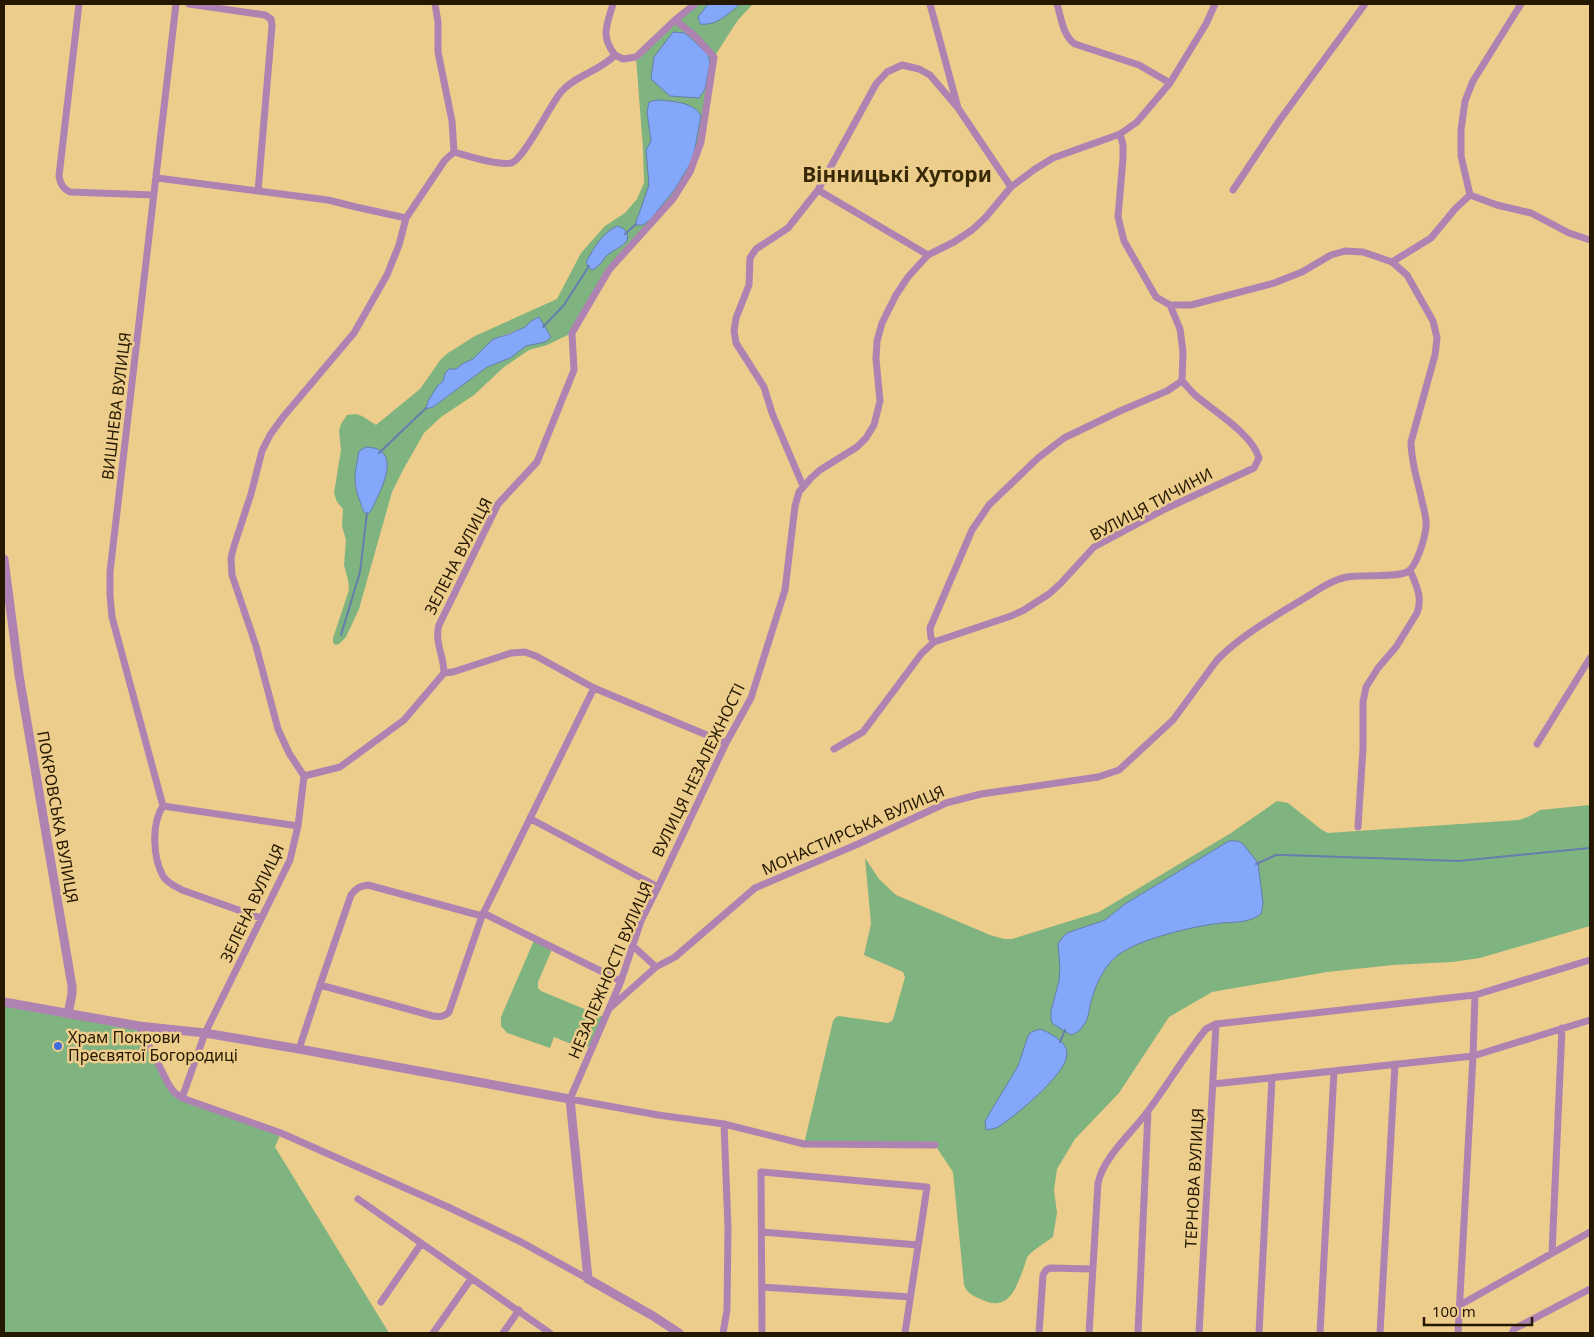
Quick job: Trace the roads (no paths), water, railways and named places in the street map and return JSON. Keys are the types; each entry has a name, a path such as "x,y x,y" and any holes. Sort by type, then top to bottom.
{"street":[{"path":"79,4 59,176 61,184 66,191 70,192 154,195"},
{"name":"ВИШНЕВА ВУЛИЦЯ","path":"163,806 112,617 110,589 176,4"},
{"path":"189,4 265,15 271,19 272,26 258,191"},
{"path":"435,4 438,22 438,52 452,121 454,152"},
{"path":"613,4 606,39 608,47 615,55 623,59 636,57 695,4"},
{"path":"930,4 958,108"},
{"path":"1057,4 1070,41 1139,65 1170,84"},
{"name":"НЕЗАЛЕЖНОСТІ ВУЛИЦЯ","path":"588,1279 570,1099 622,981 641,921 726,743 751,698 787,578 797,496 803,486 820,470 857,447 866,438 874,425 880,401 876,359 879,331 891,304 901,286 928,254 954,242 972,230 985,218 1011,187 1035,169 1053,158 1120,134 1138,122 1170,84 1206,24 1215,4"},
{"path":"1233,190 1279,121 1365,4"},
{"path":"1470,195 1461,156 1461,130 1466,101 1473,81 1521,4"},
{"name":"ЗЕЛЕНА ВУЛИЦЯ","path":"444,673 444,662 436,632 438,625 498,504 537,462 574,370 572,333 609,270 672,199 695,161 705,122 714,57 695,36 675,20"},
{"path":"454,152 502,164 512,163 526,149 560,93 570,84 605,64 615,55"},
{"path":"803,486 772,413 764,388 736,343 734,331 736,318 749,285 750,258 756,248 788,228 818,190 876,84 887,72 902,65 919,69 930,75 958,108 1011,187"},
{"path":"1120,134 1124,158 1118,216 1124,241 1156,297 1170,305 1191,305 1274,283 1302,272 1332,255 1345,251 1363,252 1392,262 1407,275 1433,321 1437,338 1435,355 1412,442 1412,455 1426,522 1418,557 1410,570 1419,595 1420,606 1396,647 1378,668 1366,687 1362,702 1358,827"},
{"path":"454,152 445,160 406,218 399,245 387,274 354,333 282,417 270,435 262,451 252,494 234,546 231,558 232,575 256,646 278,729 288,753 304,776 340,767 404,720 444,673 453,672 511,653 525,652 536,656 594,688 726,743"},
{"path":"157,178 328,200 406,218"},
{"path":"818,190 928,254"},
{"path":"1470,195 1497,205 1531,213 1570,233 1590,240"},
{"path":"1392,262 1431,238 1470,195"},
{"path":"834,749 863,732 922,653 934,642 931,638 930,628 972,530 989,506 1038,458 1064,438 1167,391 1182,381 1183,352 1180,329 1170,305"},
{"name":"ВУЛИЦЯ ТИЧИНИ","path":"934,642 1024,610 1062,583 1094,547 1165,509 1254,468 1259,458 1256,449 1231,423 1182,381"},
{"name":"ПОКРОВСЬКА ВУЛИЦЯ","path":"4,560 17,667 72,986 68,1014"},
{"name":"МОНАСТИРСЬКА ВУЛИЦЯ","path":"609,1009 656,967 675,957 755,888 858,844 935,807 980,794 1089,779 1119,770 1173,720 1224,653 1265,623 1325,586 1340,579 1394,574 1410,570"},
{"path":"1537,744 1590,658"},
{"path":"320,985 433,1016 440,1017 445,1015 451,1006 483,914 594,688"},
{"name":"ЗЕЛЕНА ВУЛИЦЯ","path":"182,1098 205,1033 290,860 298,826 304,776"},
{"path":"261,918 182,890 166,880 162,876 158,861 155,841 156,820 163,806 298,826"},
{"path":"531,819 658,887"},
{"path":"299,1049 351,896 360,886 368,885 483,914 622,981"},
{"path":"633,946 656,967"},
{"path":"1089,1333 1099,1175 1106,1163 1148,1111 1206,1029 1216,1024 1475,995 1590,960"},
{"path":"1458,1333 1475,995"},
{"path":"4,1002 139,1026 205,1033 658,1115 724,1124 804,1144 935,1145"},
{"path":"1213,1084 1473,1056 1590,1020"},
{"name":"ТЕРНОВА ВУЛИЦЯ","path":"1199,1333 1216,1024"},
{"path":"139,1026 169,1085 182,1098 280,1133 448,1207 521,1242 653,1316 679,1333"},
{"path":"1552,1253 1562,1028"},
{"path":"1380,1333 1395,1064"},
{"path":"1320,1333 1334,1071"},
{"path":"1259,1333 1272,1078"},
{"path":"1138,1333 1148,1111"},
{"path":"723,1333 727,1310 728,1228 724,1124"},
{"path":"762,1333 761,1172 927,1187 905,1333"},
{"path":"358,1199 550,1333"},
{"path":"762,1232 918,1245"},
{"path":"1460,1305 1590,1232"},
{"path":"381,1302 421,1244"},
{"path":"1039,1333 1046,1270 1050,1268 1092,1270"},
{"path":"432,1333 471,1279"},
{"path":"762,1287 910,1298"},
{"path":"1512,1333 1514,1330 1590,1289"},
{"path":"503,1333 519,1310"}],"water":[{"path":"708,4 740,4 717,21 700,24 698,17"},
{"path":"673,32 685,33 708,54 710,63 705,89 699,98 670,96 651,79 654,57"},
{"path":"657,100 688,105 698,111 701,116 693,159 675,189 651,219 643,225 635,225 649,185 646,150 651,141 647,112 649,102"},
{"path":"617,226 623,228 627,233 627,240 607,255 599,266 592,270 586,262 595,246"},
{"path":"539,317 551,337 545,342 526,346 510,358 487,367 433,407 426,409 428,401 438,385 443,381 445,373 449,369 456,369 473,359 493,339 525,327"},
{"path":"366,447 382,452 387,464 382,487 367,515 362,509 356,490 355,478 359,451"},
{"path":"1229,841 1238,841 1243,844 1258,863 1263,903 1261,914 1247,921 1221,923 1182,930 1127,949 1113,960 1100,977 1094,991 1087,1019 1081,1029 1071,1035 1053,1024 1051,1011 1059,981 1060,968 1058,944 1062,938 1067,933 1105,920 1125,904"},
{"path":"1040,1029 1054,1036 1065,1046 1067,1054 1065,1062 1049,1083 1027,1105 998,1127 986,1130 985,1121 1018,1066 1028,1036 1031,1032"}],"waterway":[{"path":"625,234 636,224"},
{"path":"543,327 564,305 589,266"},
{"path":"379,453 426,408"},
{"path":"341,635 360,572 367,513"},
{"path":"1256,864 1276,855 1459,861 1590,848"},
{"path":"1060,1042 1065,1030"}],"place":[{"name":"Храм Покрови Пресвятої Богородиці","path":"58,1046"}],"district":[{"name":"Вінницькі Хутори","path":"897,175"}]}
